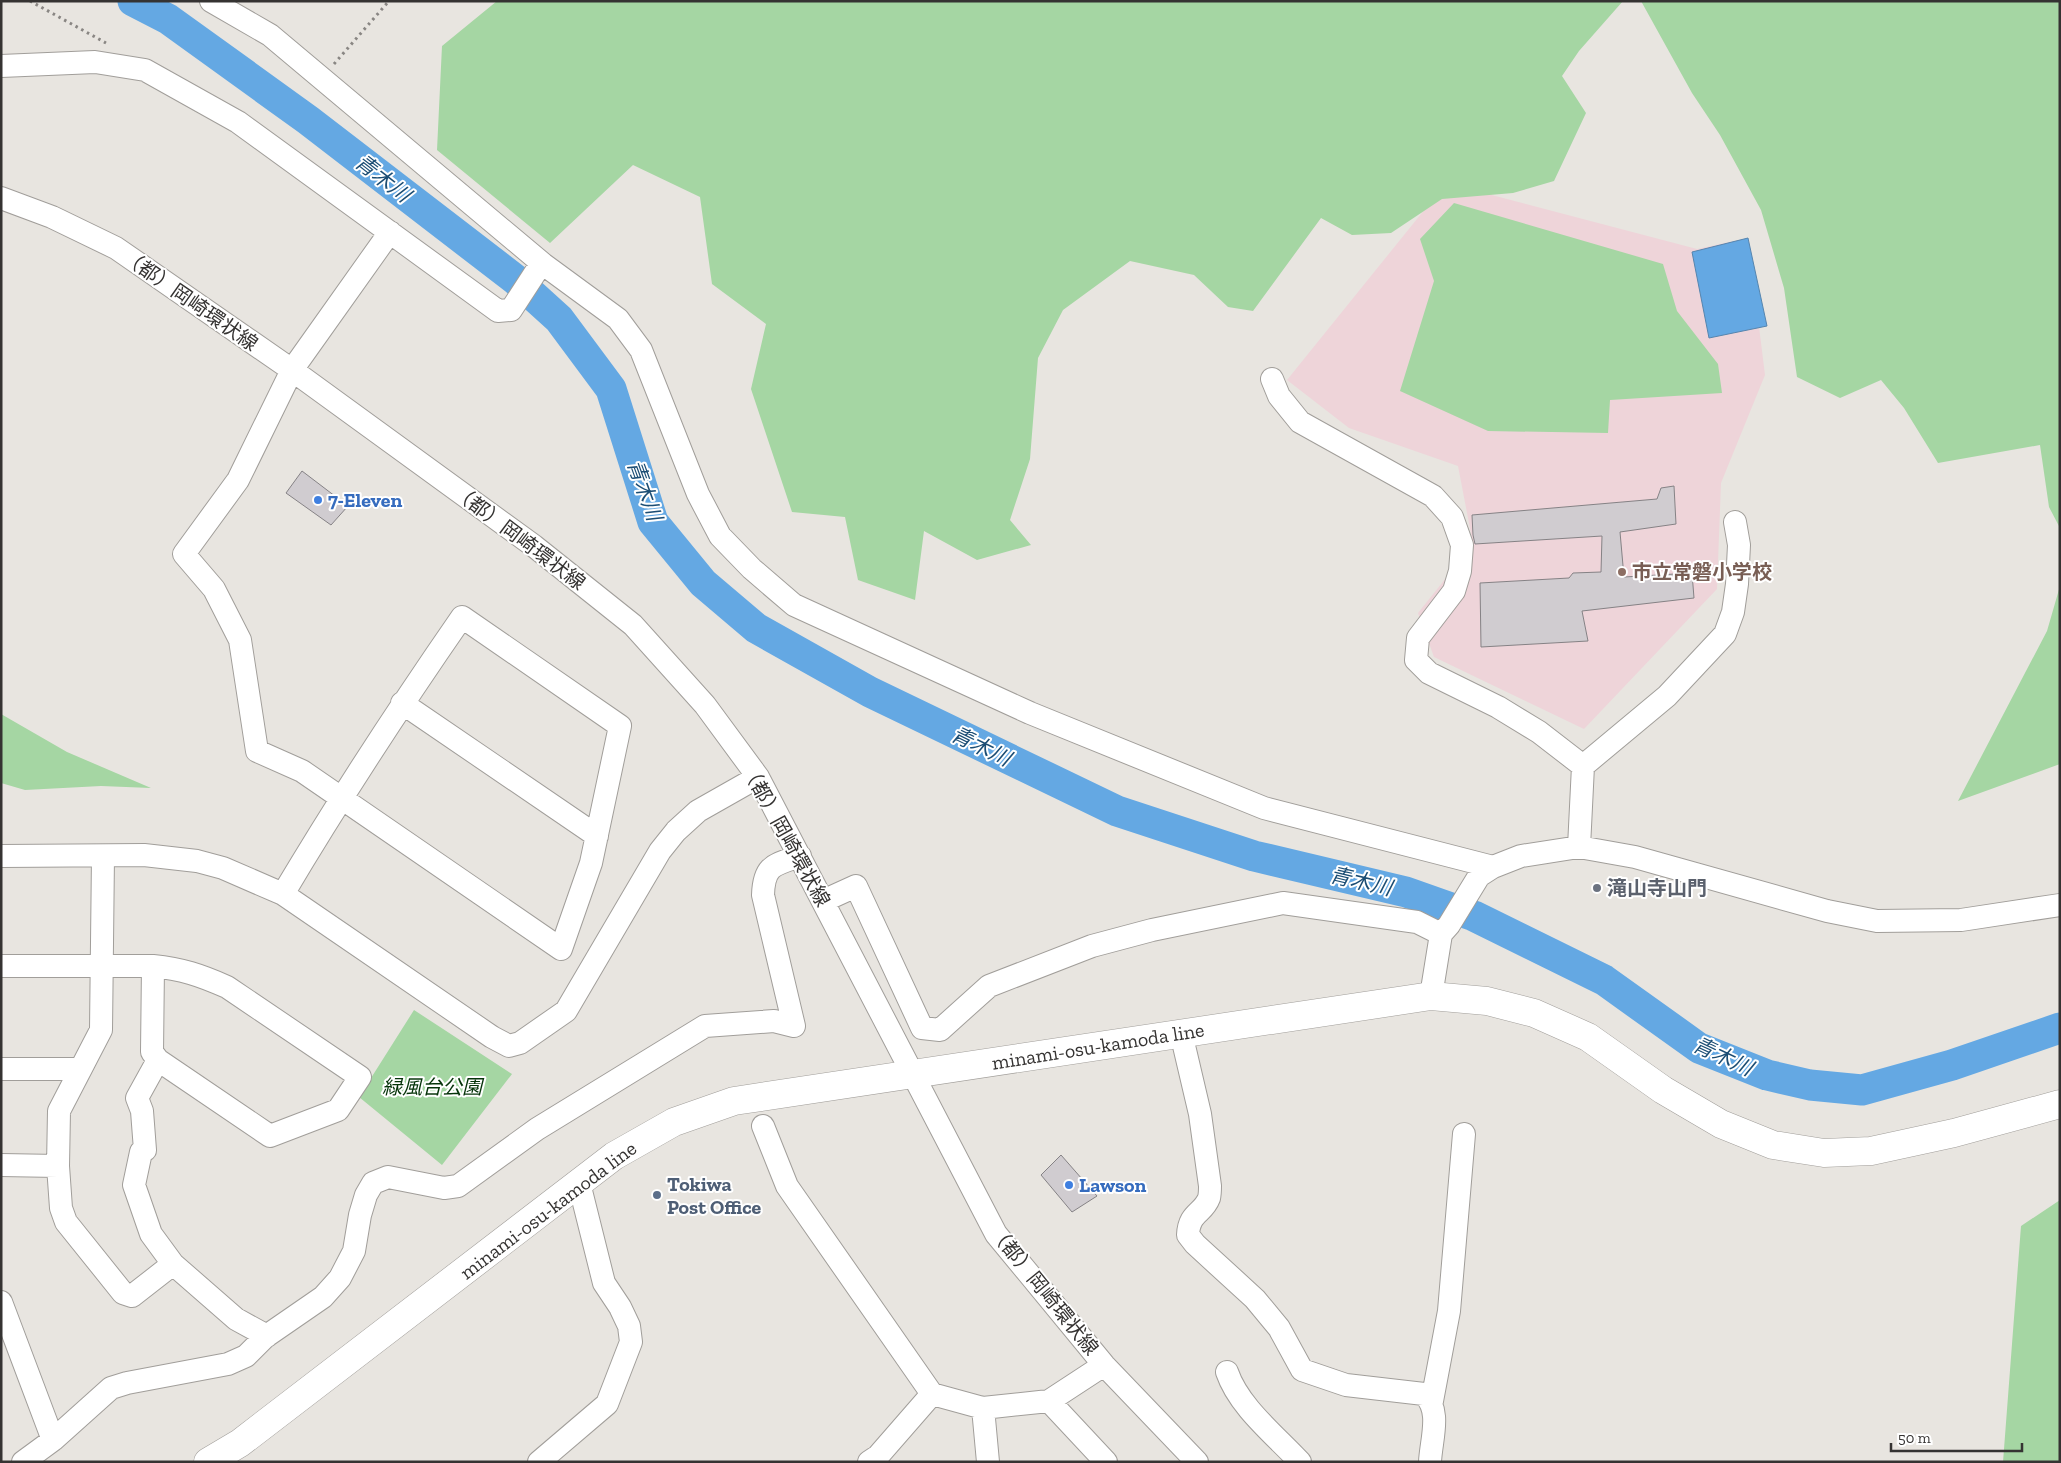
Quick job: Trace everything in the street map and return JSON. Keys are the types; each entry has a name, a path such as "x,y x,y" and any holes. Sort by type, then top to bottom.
{"main road":[{"name":"minami-osu-kamoda line","path":"208,1462 240,1443 614,1156 674,1122 734,1101 1431,996 1487,1001 1534,1013 1588,1037 1664,1090 1721,1124 1773,1145 1824,1153 1871,1151 1954,1133 2060,1104"}],"street":[{"path":"211,1 270,35 540,267 618,319 641,350 698,494 720,536 752,569 794,605 1030,713 1264,808 1486,871"},
{"path":"1,66 95,62 145,70 238,122 498,310 511,310 540,267"},
{"name":"（都）岡崎環状線","path":"1,198 52,217 116,248 292,370 534,546 633,625 705,705 758,777 996,1234 1104,1365 1198,1462"},
{"path":"283,894 341,797 402,702 462,617 620,726 591,864 562,949 341,797 302,771 257,751 240,640 214,589 184,554 238,480 292,370 390,232"},
{"path":"1272,379 1279,396 1300,422 1433,496 1452,517 1462,545 1460,571 1454,591 1418,638 1416,660 1429,673 1498,707 1539,732 1584,766"},
{"path":"1579,847 1584,766 1667,696 1724,634 1733,612 1738,584 1739,545 1735,522"},
{"path":"402,702 597,836"},
{"path":"1,856 144,855 197,861 223,868 283,894 492,1037 509,1046 520,1043 566,1011 660,851 676,831 698,811 758,777"},
{"path":"1431,996 1445,930 1486,871 1521,856 1579,847 1635,857 1827,911 1877,921 1961,920 2060,905"},
{"path":"103,856 101,1030 79,1069 59,1111 58,1166 61,1208 66,1222 123,1293 132,1296 173,1264"},
{"path":"23,1462 53,1440 111,1388 127,1383 228,1364 246,1356 267,1336 323,1297 340,1278 354,1251 360,1215 366,1196 373,1183 388,1177 444,1188 458,1186 537,1129 706,1026 774,1022 794,1026 763,896 763,888 765,876 772,868 800,856"},
{"path":"822,901 856,886 922,1028 940,1030 989,986 1092,946 1152,930 1283,903 1417,922 1445,930"},
{"path":"1,966 153,966 178,968 227,987 360,1077 338,1110 270,1136 158,1060 152,1052 153,966"},
{"path":"1181,1033 1200,1114 1210,1186 1209,1198 1193,1216 1188,1235 1255,1299 1279,1328 1302,1370 1346,1385 1424,1394 1432,1401"},
{"path":"158,1060 137,1098 142,1110 146,1150 141,1152 134,1185 151,1234 173,1264 236,1319 267,1336"},
{"path":"1,1068 79,1069"},
{"path":"763,1126 787,1186 932,1394 983,1408 1049,1401 1104,1365"},
{"path":"1430,1462 1435,1415 1432,1401 1449,1311 1464,1134"},
{"path":"1,1165 58,1166"},
{"path":"539,1462 606,1404 631,1342 628,1326 620,1307 604,1283 580,1183"},
{"path":"1,1302 53,1440"},
{"path":"1227,1372 1232,1387 1300,1462"},
{"path":"876,1460 932,1394"},
{"path":"1049,1401 1106,1462"},
{"path":"983,1408 988,1462"}],"path":[{"path":"30,1 110,45 123,66"},
{"path":"322,78 389,1"}],"shaded area":[{"path":"1446,183 1697,249 1748,238 1765,375 1721,483 1717,589 1584,729 1434,657 1418,613 1473,544 1458,466 1349,428 1287,380"}],"green space":[{"path":"497,1 1623,1 1579,51 1562,76 1586,113 1554,181 1513,193 1442,199 1391,233 1352,235 1321,218 1253,311 1228,307 1194,275 1130,261 1063,310 1038,358 1030,459 1010,520 1031,545 977,560 924,531 915,600 858,580 845,517 792,512 751,389 766,324 712,284 700,197 633,165 550,243 437,150 442,46"},
{"path":"1641,1 2060,1 2060,528 2049,507 2040,445 1938,463 1904,408 1881,380 1840,398 1797,377 1784,288 1761,210 1720,135 1692,93"},
{"path":"1454,203 1663,264 1677,311 1718,364 1722,393 1610,400 1608,433 1488,431 1400,391 1434,281 1420,239"},
{"path":"2060,586 2060,764 1958,801 2047,631"},
{"path":"1,714 67,752 151,788 101,786 25,790 1,783"},
{"name":"緑風台公園","path":"414,1010 512,1074 442,1165 359,1097"},
{"path":"2060,1200 2060,1462 2003,1462 2021,1226"}],"water":[{"path":"1748,238 1767,326 1709,338 1692,252"}],"building":[{"name":"7-Eleven","path":"302,471 348,506 331,525 286,493"},
{"path":"1674,486 1676,524 1620,532 1624,577 1692,573 1694,598 1582,611 1588,641 1481,647 1480,583 1569,578 1573,573 1601,572 1602,536 1475,544 1472,515 1657,499 1661,488"},
{"name":"Lawson","path":"1061,1155 1097,1196 1072,1212 1041,1175"}],"waterway":[{"name":"青木川","path":"133,1 168,19 308,120 516,280 559,319 611,389 653,522 703,583 756,628 870,692 1117,811 1254,856 1406,892 1474,916 1604,980 1699,1048 1767,1075 1810,1085 1862,1090 1952,1065 2060,1028"}],"place":[{"name":"7-Eleven","path":"318,500"},
{"name":"市立常磐小学校","path":"1622,572"},
{"name":"滝山寺山門","path":"1597,888"},
{"name":"Lawson","path":"1069,1185"},
{"name":"Tokiwa Post Office","path":"657,1195"}]}
